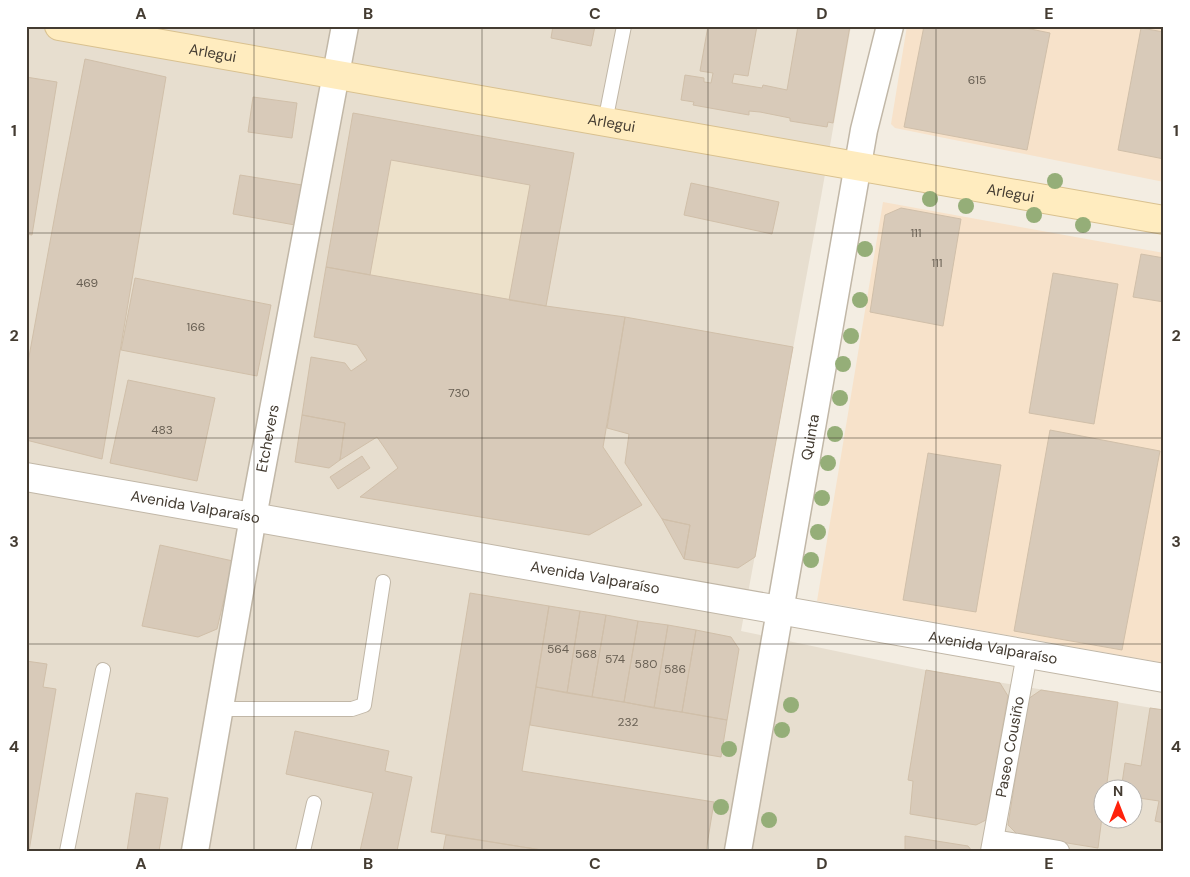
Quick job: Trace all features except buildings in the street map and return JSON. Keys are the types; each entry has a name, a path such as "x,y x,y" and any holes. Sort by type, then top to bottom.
{"main road":[{"name":"Arlegui","path":"59,26 1164,220"}],"street":[{"name":"Etchevers","path":"195,851 253,517 345,26"},
{"name":"Quinta","path":"738,851 857,166 890,26"},
{"name":"Avenida Valparaíso","path":"26,477 1164,678"},
{"name":"Paseo Cousiño","path":"1027,654 992,845 1060,851"}],"lane":[{"path":"605,122 624,26"},
{"path":"219,709 352,709 364,704 383,582"},
{"path":"67,851 104,670"},
{"path":"304,851 314,803"}],"shaded area":[{"path":"26,26 851,26 741,631 926,670 1164,710 1164,851 26,851"},
{"path":"907,26 1164,26 1164,182 895,128 891,124"},
{"path":"353,113 574,153 546,306 326,267"},
{"path":"883,202 1164,253 1164,663 817,601"}]}
